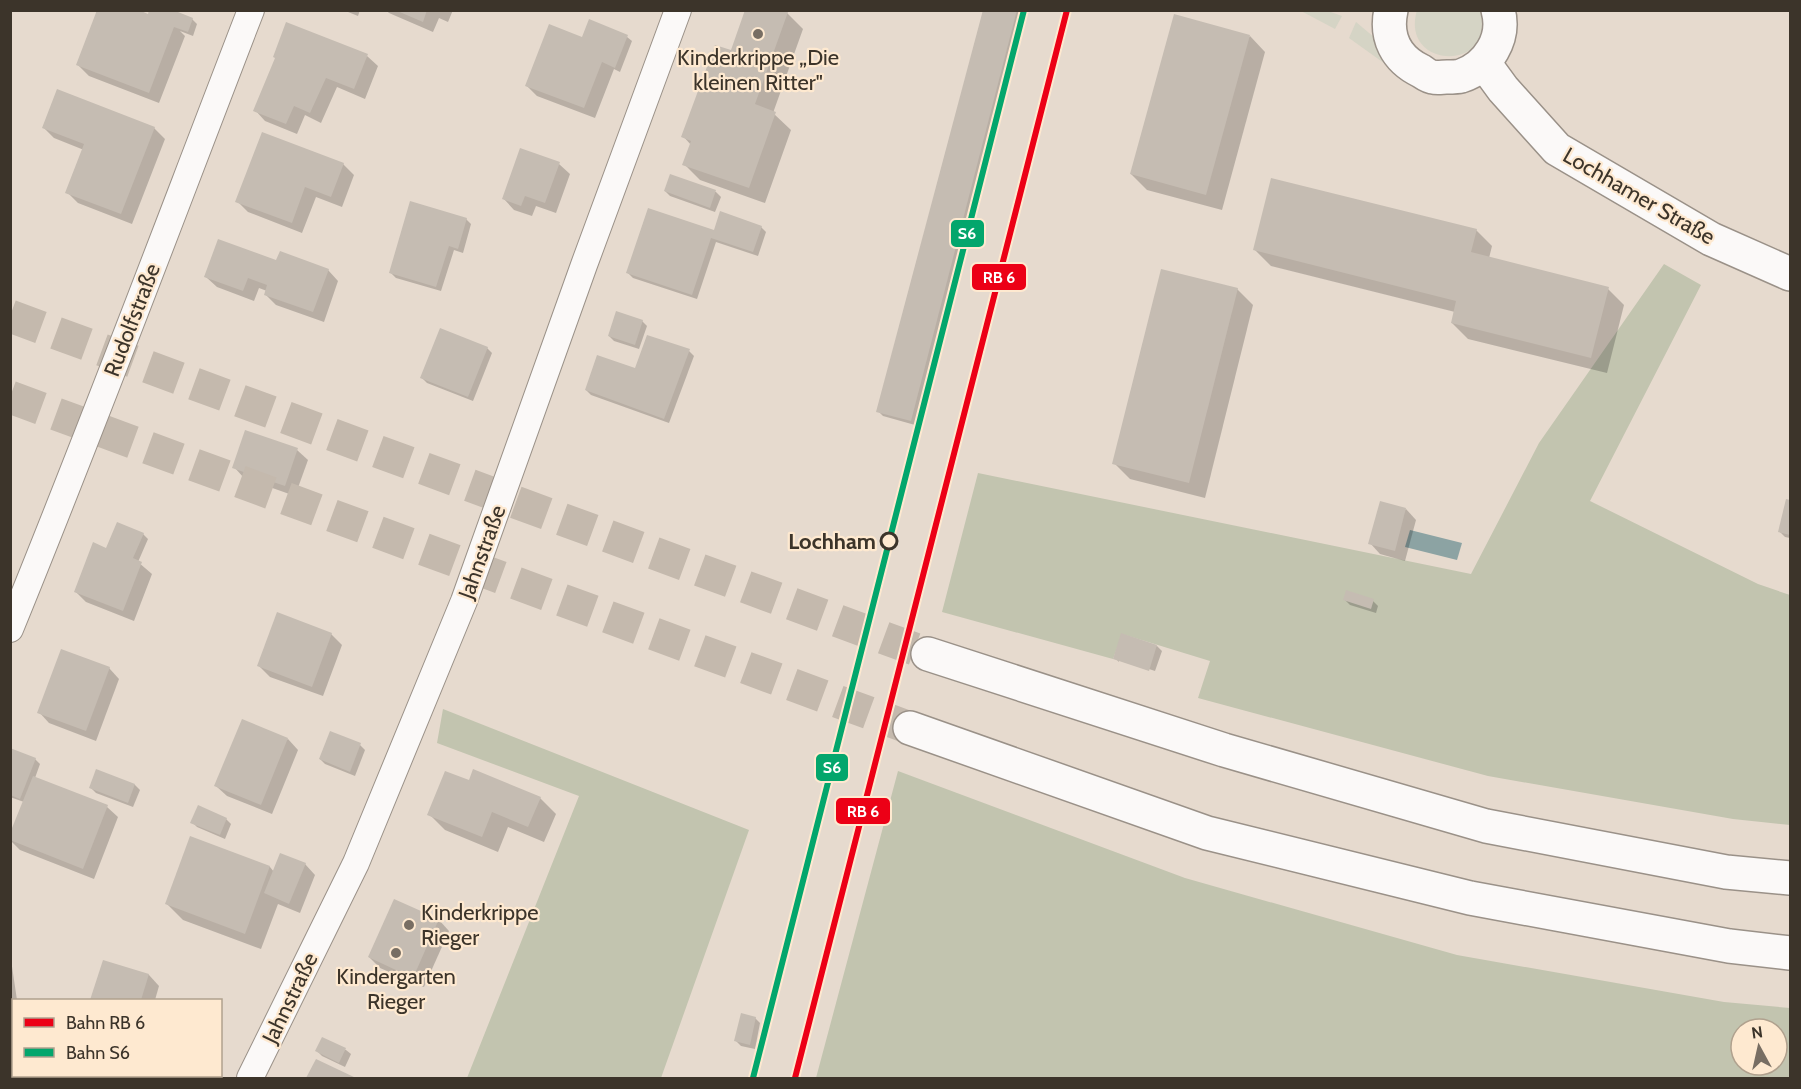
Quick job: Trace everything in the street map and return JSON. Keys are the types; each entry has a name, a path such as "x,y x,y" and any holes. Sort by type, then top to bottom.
{"main road":[{"path":"1391,10 1390,36 1397,52 1409,66 1433,78 1460,76 1484,63 1497,43 1501,20 1498,10"},
{"name":"Lochhamer Straße","path":"1484,63 1503,89 1557,149 1711,239 1791,274"},
{"path":"928,654 1224,750 1486,826 1726,872 1791,878"},
{"path":"910,728 1207,833 1470,898 1729,946 1791,952"}],"street":[{"name":"Rudolfstraße","path":"10,629 80,458 252,10"},
{"name":"Jahnstraße","path":"250,1078 356,862 457,620 678,10"}],"shaded area":[{"path":"1417,10 1480,11 1481,31 1475,45 1463,54 1448,56 1434,53 1422,44 1415,30"},
{"path":"1301,11 1328,11 1342,16 1335,29"},
{"path":"1356,22 1381,43 1388,66 1349,38"}],"green space":[{"path":"1664,264 1701,285 1590,501 1758,584 1790,595 1790,825 1733,819 1488,776 1198,698 1210,661 1122,634 1113,659 942,612 978,473 1471,574 1539,443"},
{"path":"443,709 749,830 661,1078 467,1078 579,796 437,743"},
{"path":"898,771 1185,878 1457,955 1724,1002 1790,1008 1790,1078 816,1078"}],"water":[{"path":"1410,530 1462,543 1457,560 1405,547"}],"building":[{"path":"97,10 139,10 148,14 149,10 173,10 193,18 188,32 174,27 149,93 76,65"},
{"path":"395,10 427,10 423,22"},
{"path":"745,10 788,12 755,104 776,112 749,188 682,165 691,141 681,137 715,45 731,50"},
{"path":"983,10 1017,10 911,421 876,412"},
{"path":"1174,14 1250,35 1206,195 1130,174"},
{"path":"589,19 628,35 615,68 602,62 584,108 525,86 549,24 582,37"},
{"path":"286,22 368,54 354,89 326,78 310,113 294,106 286,124 253,111 275,58 273,57"},
{"path":"57,89 155,127 121,214 65,193 84,144 42,128"},
{"path":"262,132 344,163 331,197 305,187 292,223 235,202"},
{"path":"520,148 560,162 545,203 525,196 521,206 502,199"},
{"path":"670,174 716,190 710,208 664,191"},
{"path":"1271,178 1477,229 1471,252 1609,287 1591,358 1451,323 1456,301 1253,250"},
{"path":"410,201 467,218 458,249 449,246 436,287 389,273"},
{"path":"648,208 714,230 720,211 762,226 753,252 711,238 692,295 626,273"},
{"path":"218,239 276,260 280,251 329,269 313,312 264,295 267,285 248,278 243,291 204,277"},
{"path":"1161,269 1238,288 1189,483 1112,464"},
{"path":"616,311 643,320 635,345 608,336"},
{"path":"440,328 488,347 468,397 420,378"},
{"path":"647,335 690,349 664,419 585,390 597,355 635,368"},
{"path":"245,430 298,448 285,486 232,468"},
{"path":"1786,499 1790,500 1790,535 1778,532"},
{"path":"1380,501 1406,508 1395,551 1368,544"},
{"path":"117,522 144,533 133,558 142,562 123,611 74,592 93,542 106,548"},
{"path":"1346,590 1374,599 1371,609 1343,600"},
{"path":"277,612 332,633 312,687 257,666"},
{"path":"1121,633 1157,645 1149,671 1113,659"},
{"path":"61,649 110,667 86,731 37,713"},
{"path":"242,719 288,738 261,805 214,786"},
{"path":"330,731 361,743 350,772 319,759"},
{"path":"10,748 36,758 20,799 10,795"},
{"path":"96,769 135,784 128,803 89,788"},
{"path":"473,769 541,797 528,827 492,812 482,837 427,815 445,771 469,780"},
{"path":"33,776 108,805 83,869 10,840 10,833"},
{"path":"198,805 227,818 220,835 190,823"},
{"path":"190,836 270,866 245,934 165,904"},
{"path":"280,853 306,863 289,904 264,893"},
{"path":"394,899 439,919 413,978 368,957"},
{"path":"103,960 149,974 141,999 90,999"},
{"path":"741,1013 756,1017 750,1045 734,1041"},
{"path":"322,1037 346,1048 339,1063 315,1051"},
{"path":"316,1059 356,1078 306,1078"}],"tunnel":[{"path":"10,316 928,654"},
{"path":"10,397 910,728"}],"transit line":[{"path":"795,1078 1067,10"}],"rail line":[{"name":"S6","path":"753,1078 1024,10"}],"place":[{"name":"Kinderkrippe „Die kleinen Ritter\"","path":"758,34"},
{"name":"Lochham","path":"889,541"},
{"name":"Kinderkrippe Rieger","path":"409,925"},
{"name":"Kindergarten Rieger","path":"396,953"}]}
